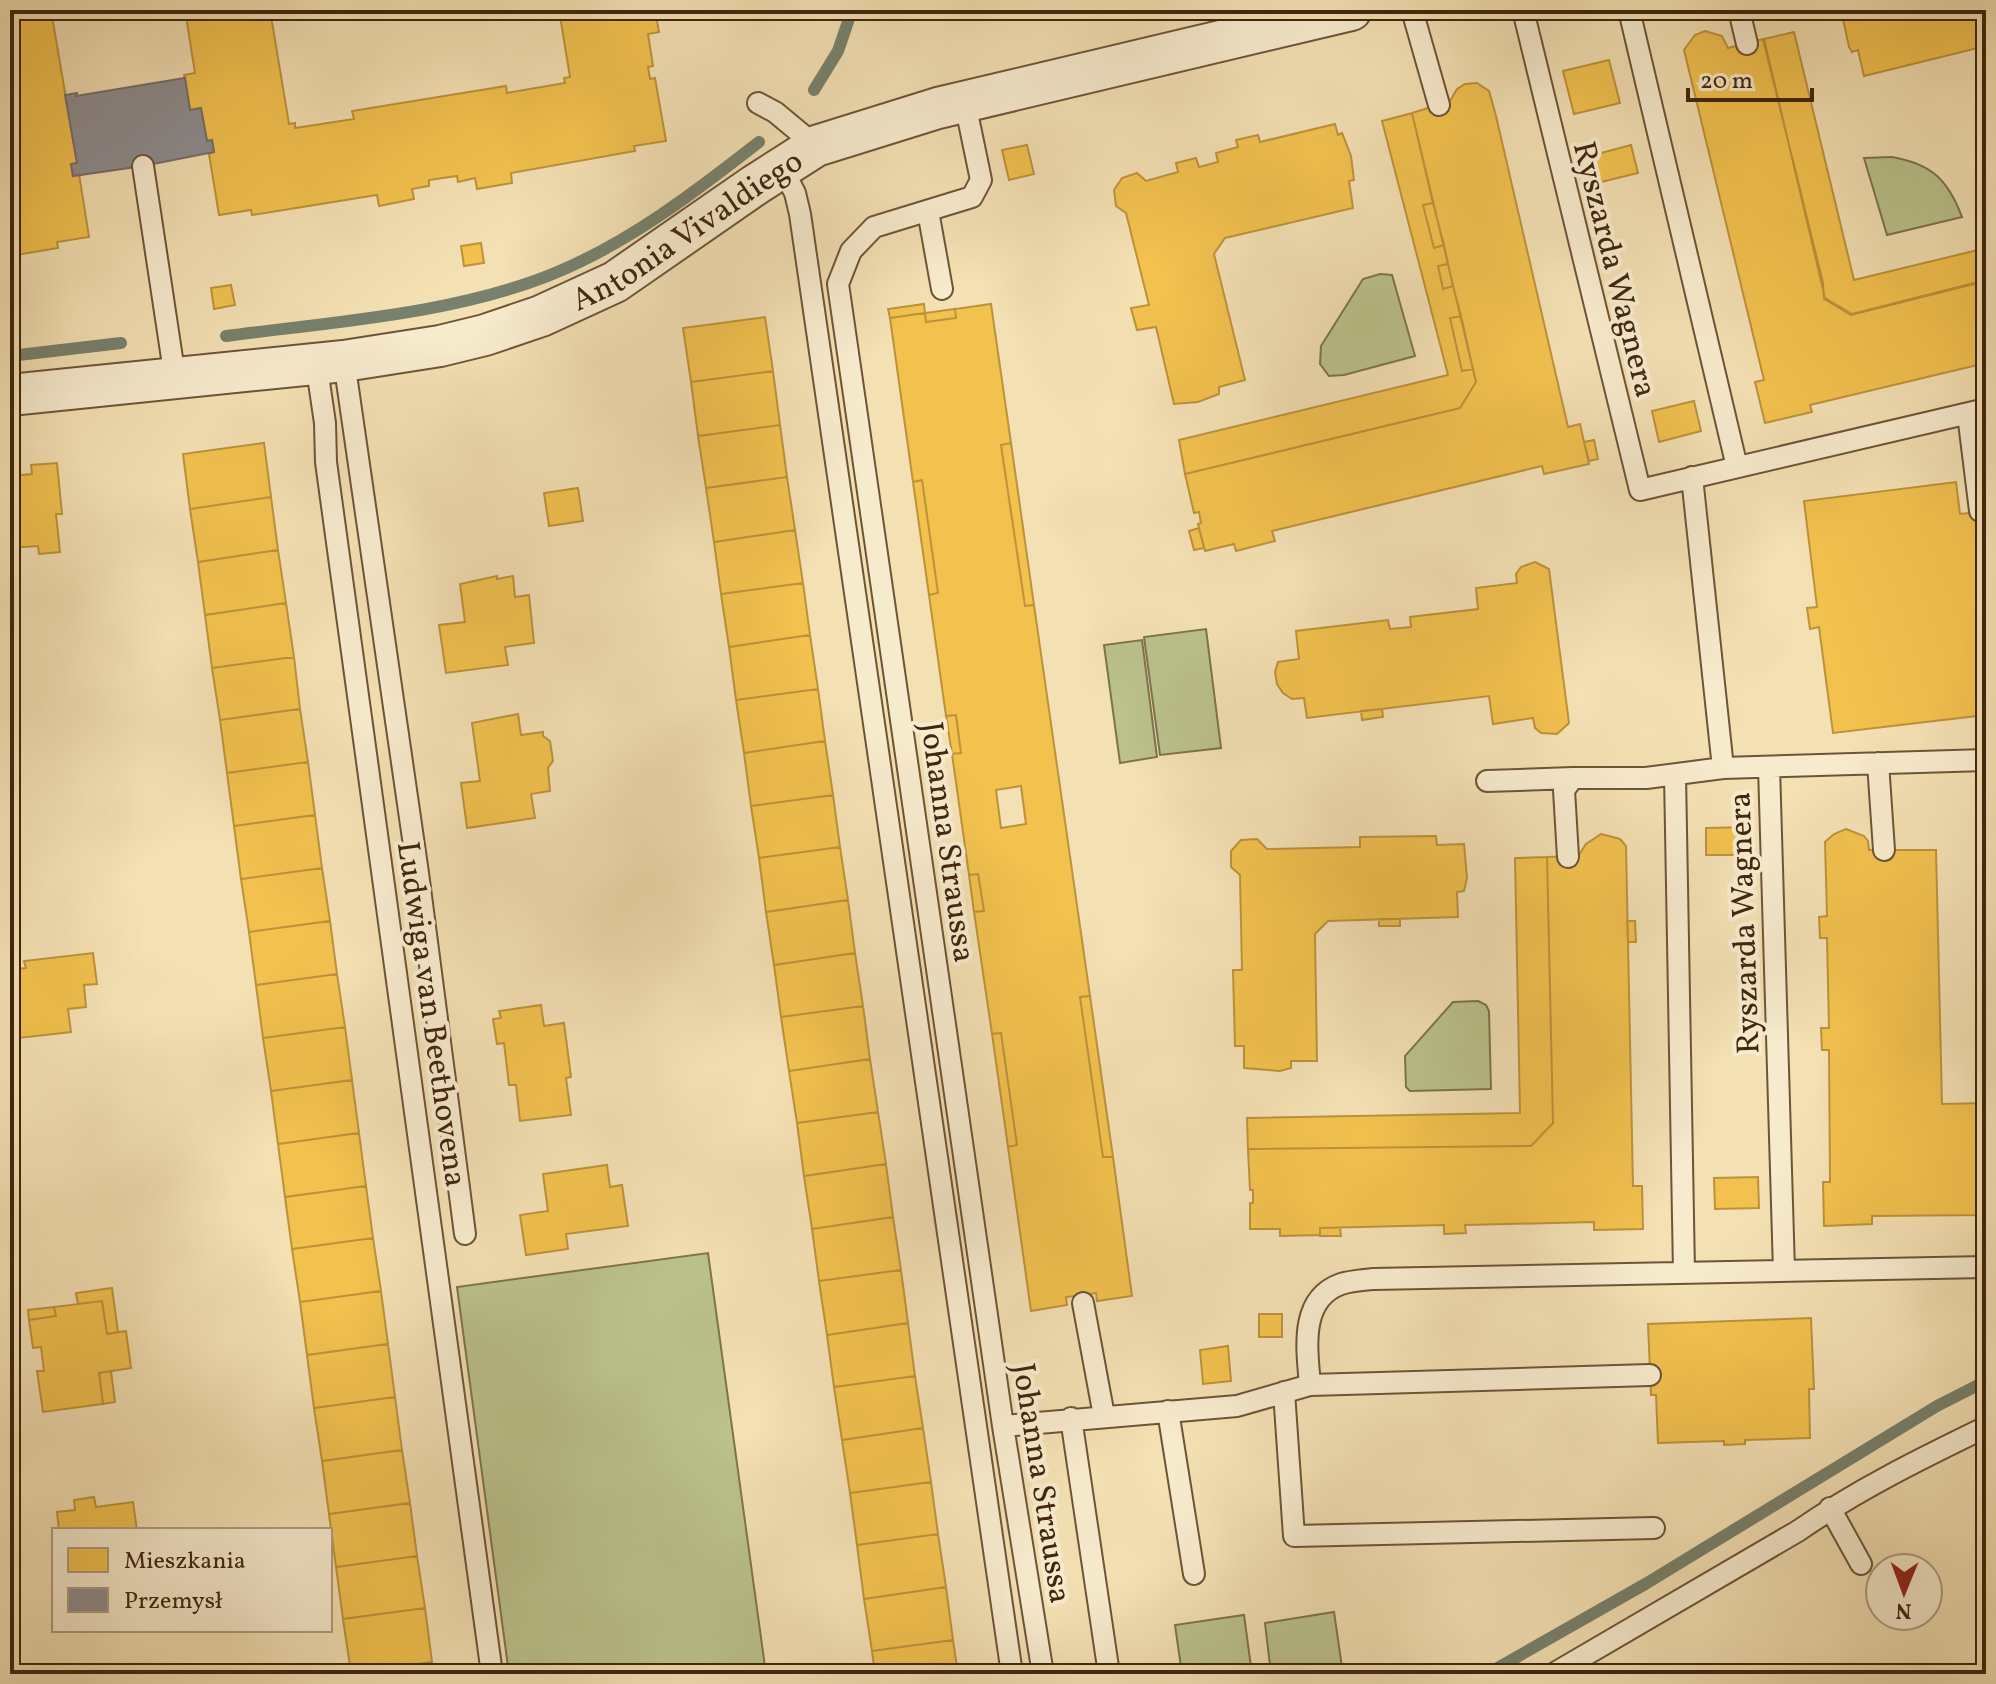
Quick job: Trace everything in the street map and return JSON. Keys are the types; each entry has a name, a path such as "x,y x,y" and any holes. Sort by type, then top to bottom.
{"street":[{"name":"Antonia Vivaldiego","path":"10,395 330,361 440,346 485,335 541,316 615,282 816,146 882,123 1351,10"}],"lane":[{"path":"1412,10 1439,105"},
{"name":"Ryszarda Wagnera","path":"1523,10 1640,490 1977,412"},
{"path":"1629,10 1737,467"},
{"path":"1739,10 1747,44"},
{"path":"758,103 775,112 816,146"},
{"name":"Johanna Straussa","path":"965,103 981,180 972,197 874,227 851,251 838,284 1003,1426 1043,1674"},
{"path":"143,166 175,378"},
{"name":"Johanna Straussa","path":"782,168 795,193 800,214 1012,1674"},
{"path":"928,211 942,289"},
{"path":"330,361 418,873 465,1234"},
{"name":"Ludwiga van Beethovena","path":"330,361 325,423 326,462 492,1674"},
{"path":"1977,412 1980,511"},
{"name":"Ryszarda Wagnera","path":"1692,477 1723,768 1769,767 1784,1271"},
{"path":"1769,767 1986,760"},
{"path":"1878,763 1884,850"},
{"path":"1487,781 1646,778 1723,768"},
{"path":"1675,775 1684,1272"},
{"path":"1568,857 1564,790 1573,778"},
{"path":"1310,1385 1306,1343 1311,1309 1318,1299 1341,1284 1373,1279 1986,1267"},
{"path":"1083,1303 1104,1416"},
{"path":"1003,1426 1237,1406 1310,1385 1650,1375"},
{"path":"1284,1392 1294,1536 1654,1528"},
{"path":"1168,1411 1194,1574"},
{"path":"1071,1418 1109,1674"},
{"path":"1553,1674 1798,1531 1830,1508 1986,1427"},
{"path":"1830,1508 1861,1564"}],"green space":[{"path":"1892,157 1918,164 1937,176 1951,193 1962,217 1887,235 1864,158"},
{"path":"1380,274 1392,275 1415,356 1344,375 1329,376 1320,364 1321,346 1363,279"},
{"path":"1206,629 1221,748 1160,755 1144,637"},
{"path":"1142,640 1157,757 1120,763 1104,645"},
{"path":"1478,1001 1486,1005 1489,1011 1491,1089 1410,1091 1406,1087 1405,1056 1453,1002"},
{"path":"708,1253 766,1674 509,1674 457,1287"},
{"path":"1334,1612 1343,1674 1271,1674 1265,1623"},
{"path":"1244,1615 1252,1674 1182,1674 1175,1625"}],"building: Mieszkania":[{"path":"10,10 51,10 77,163 71,164 73,176 79,174 89,237 57,242 58,248 10,256"},
{"path":"185,10 270,10 289,124 295,123 295,128 354,119 352,111 506,86 507,93 565,83 564,78 570,77 559,10 655,10 659,32 648,34 653,66 648,67 650,79 655,78 666,141 634,146 635,151 511,173 512,183 477,189 475,178 458,182 457,176 429,180 429,186 412,189 414,199 379,206 377,195 252,215 251,210 219,215 209,154 214,152 212,140 207,141 201,108 190,110 184,75 195,73"},
{"path":"1841,10 1986,10 1986,46 1864,76 1858,50 1852,52 1849,47"},
{"path":"1705,31 1722,36 1728,48 1763,39 1823,283 1824,299 1851,315 1986,281 1986,363 1810,405 1812,412 1765,423 1755,382 1764,380 1684,50 1695,35"},
{"path":"1794,32 1854,280 1986,248 1986,280 1852,314 1825,298 1764,39"},
{"path":"1609,60 1620,103 1574,114 1563,71"},
{"path":"1477,83 1489,91 1496,116 1568,427 1580,424 1589,464 1544,474 1542,466 1272,531 1275,541 1236,551 1234,544 1205,551 1198,524 1201,523 1199,512 1194,513 1185,474 1460,408 1476,382 1412,113 1450,101 1457,89 1465,84"},
{"path":"1412,113 1433,203 1423,205 1434,248 1444,245 1448,264 1438,266 1443,289 1453,286 1461,316 1450,318 1462,371 1473,369 1476,382 1460,408 1185,474 1179,440 1448,375 1382,121"},
{"path":"1335,124 1351,156 1354,180 1349,181 1353,208 1225,238 1214,254 1245,380 1219,387 1219,394 1198,402 1174,404 1156,327 1137,330 1131,308 1149,305 1126,213 1116,206 1114,190 1122,178 1137,173 1146,181 1178,172 1176,163 1196,158 1199,167 1218,162 1216,153 1238,147 1236,140 1258,135 1260,142"},
{"path":"1027,145 1034,174 1009,180 1002,150"},
{"path":"1631,145 1638,173 1597,183 1590,156"},
{"path":"1433,203 1444,245 1434,248 1423,205"},
{"path":"481,243 484,263 464,266 461,246"},
{"path":"1448,264 1453,286 1443,289 1438,266"},
{"path":"231,285 235,305 214,309 211,288"},
{"path":"924,304 925,313 890,318 888,309"},
{"path":"991,304 1011,443 1001,445 1025,606 1034,605 1090,996 1080,997 1103,1157 1113,1157 1132,1296 1097,1301 1096,1293 1066,1297 1067,1305 1031,1311 1008,1147 1017,1145 1001,1033 992,1034 974,912 984,911 978,874 969,875 952,754 961,753 956,715 946,716 929,595 938,593 922,480 913,482 890,318 925,313 926,322 956,318 955,309","holes":["1021,786 1026,824 1001,828 996,790"]},
{"path":"955,309 956,318 926,322 925,313"},
{"path":"1461,316 1473,369 1462,371 1450,318"},
{"path":"765,317 773,371 691,382 683,328"},
{"path":"773,371 780,425 698,436 691,382"},
{"path":"1694,401 1701,431 1659,442 1652,411"},
{"path":"780,425 787,477 706,488 698,436"},
{"path":"1594,440 1598,459 1589,461 1584,442"},
{"path":"264,443 271,497 190,509 183,454"},
{"path":"1011,443 1034,605 1025,606 1001,445"},
{"path":"57,463 62,514 56,514 60,552 39,554 38,546 10,548 10,476 32,474 31,465"},
{"path":"787,477 795,530 714,542 706,488"},
{"path":"922,480 938,593 929,595 913,482"},
{"path":"1956,482 1960,514 1986,511 1986,681 1981,682 1985,715 1833,733 1819,627 1810,629 1807,608 1817,607 1804,501"},
{"path":"578,488 583,521 549,526 544,493"},
{"path":"271,497 278,550 198,562 190,509"},
{"path":"1199,528 1204,548 1194,550 1189,531"},
{"path":"795,530 803,583 721,594 714,542"},
{"path":"278,550 286,603 205,615 198,562"},
{"path":"1535,562 1549,569 1569,723 1557,734 1541,733 1535,728 1533,718 1493,724 1489,696 1307,718 1304,698 1292,699 1277,684 1275,672 1278,662 1299,659 1296,631 1388,620 1390,629 1411,627 1410,617 1478,609 1476,588 1517,583 1516,574 1521,567"},
{"path":"497,576 497,579 513,576 515,597 529,595 534,643 505,647 508,665 446,673 439,625 465,622 460,584"},
{"path":"803,583 810,635 729,647 721,594"},
{"path":"286,603 294,657 212,668 205,615"},
{"path":"810,635 818,689 736,700 729,647"},
{"path":"294,657 300,709 220,720 212,668"},
{"path":"818,689 825,741 744,753 736,700"},
{"path":"300,709 308,762 227,773 220,720"},
{"path":"1382,709 1383,717 1362,720 1361,711"},
{"path":"518,714 521,735 543,732 543,736 550,741 553,761 548,768 550,791 531,794 535,818 467,828 461,783 480,781 472,723"},
{"path":"956,715 961,753 952,754 946,716"},
{"path":"825,741 833,795 751,806 744,753"},
{"path":"308,762 315,815 234,826 227,773"},
{"path":"833,795 840,847 759,858 751,806"},
{"path":"315,815 322,868 241,879 234,826"},
{"path":"1750,827 1750,855 1706,855 1706,828"},
{"path":"1846,829 1864,836 1869,850 1936,850 1942,1104 1986,1103 1986,1215 1872,1216 1872,1224 1824,1226 1823,1182 1830,1182 1829,1050 1822,1050 1821,1028 1829,1028 1827,938 1820,938 1819,917 1827,916 1825,842"},
{"path":"1601,834 1620,839 1626,846 1633,1186 1642,1186 1643,1229 1594,1230 1594,1222 1465,1225 1466,1233 1444,1234 1444,1225 1320,1228 1320,1235 1280,1236 1280,1229 1250,1229 1253,1190 1250,1190 1248,1149 1531,1146 1553,1123 1547,857 1578,856 1586,844"},
{"path":"1436,836 1437,845 1464,844 1467,878 1464,891 1457,892 1458,917 1328,921 1315,934 1317,1061 1291,1061 1291,1068 1280,1071 1244,1068 1244,1046 1235,1046 1233,970 1242,970 1240,875 1231,867 1231,851 1241,840 1257,839 1267,849 1360,847 1360,837"},
{"path":"840,847 848,900 766,912 759,858"},
{"path":"1547,857 1553,1123 1531,1146 1248,1149 1247,1118 1520,1113 1515,858"},
{"path":"322,868 330,921 249,932 241,879"},
{"path":"978,874 984,911 974,912 969,875"},
{"path":"848,900 855,953 774,965 766,912"},
{"path":"1379,919 1400,919 1400,926 1379,926"},
{"path":"330,921 337,974 256,985 249,932"},
{"path":"1627,921 1635,921 1636,942 1628,942"},
{"path":"93,953 97,984 84,985 86,1007 68,1009 71,1032 10,1039 10,970 26,968 24,961"},
{"path":"855,953 863,1006 781,1017 774,965"},
{"path":"337,974 345,1027 263,1038 256,985"},
{"path":"1090,996 1113,1157 1103,1157 1080,997"},
{"path":"541,1005 544,1026 564,1023 571,1077 566,1078 571,1115 520,1121 516,1085 509,1085 504,1043 497,1044 493,1019 501,1018 499,1011"},
{"path":"863,1006 870,1059 789,1071 781,1017"},
{"path":"345,1027 352,1080 271,1091 263,1038"},
{"path":"1001,1033 1017,1145 1008,1147 992,1034"},
{"path":"870,1059 878,1112 797,1123 789,1071"},
{"path":"352,1080 359,1133 278,1144 271,1091"},
{"path":"878,1112 886,1164 804,1176 797,1123"},
{"path":"359,1133 366,1186 285,1197 278,1144"},
{"path":"886,1164 893,1217 812,1229 804,1176"},
{"path":"607,1165 610,1187 622,1185 628,1226 566,1234 568,1249 526,1255 520,1215 548,1211 543,1174"},
{"path":"1758,1177 1759,1208 1715,1209 1714,1178"},
{"path":"366,1186 373,1238 292,1249 285,1197"},
{"path":"893,1217 901,1270 819,1281 812,1229"},
{"path":"1320,1228 1340,1228 1341,1236 1320,1236"},
{"path":"373,1238 381,1291 300,1302 292,1249"},
{"path":"901,1270 908,1323 827,1335 819,1281"},
{"path":"112,1288 118,1332 107,1334 102,1301 78,1304 76,1293"},
{"path":"381,1291 388,1344 307,1355 300,1302"},
{"path":"102,1301 107,1334 126,1331 131,1368 99,1373 103,1404 43,1412 37,1371 44,1371 41,1347 33,1348 29,1320 56,1316 54,1307"},
{"path":"54,1307 56,1316 29,1320 28,1310"},
{"path":"1259,1314 1282,1314 1282,1337 1259,1337"},
{"path":"1811,1318 1814,1389 1809,1389 1810,1438 1745,1440 1745,1444 1724,1445 1724,1441 1658,1443 1656,1395 1651,1395 1648,1324"},
{"path":"908,1323 915,1376 834,1387 827,1335"},
{"path":"388,1344 395,1397 314,1408 307,1355"},
{"path":"1228,1346 1231,1381 1203,1384 1200,1350"},
{"path":"111,1371 115,1402 103,1404 99,1373"},
{"path":"915,1376 923,1428 842,1440 834,1387"},
{"path":"395,1397 402,1450 322,1461 314,1408"},
{"path":"923,1428 931,1482 850,1493 842,1440"},
{"path":"402,1450 410,1503 329,1514 322,1461"},
{"path":"931,1482 938,1534 857,1545 850,1493"},
{"path":"94,1497 96,1507 133,1502 137,1528 59,1528 57,1512 75,1510 74,1500"},
{"path":"410,1503 417,1556 336,1567 329,1514"},
{"path":"938,1534 946,1587 864,1599 857,1545"},
{"path":"417,1556 425,1608 343,1619 336,1567"},
{"path":"946,1587 953,1640 872,1651 864,1599"},
{"path":"425,1608 432,1662 351,1673 343,1619"},
{"path":"953,1640 958,1674 875,1674 872,1651"},
{"path":"432,1662 434,1674 351,1674 351,1673"}],"building: Przemysł":[{"path":"185,78 190,110 201,108 207,141 212,140 214,152 73,176 71,164 77,163 65,95 77,93 76,96"}],"waterway":[{"path":"814,90 838,51 852,10"},
{"path":"226,336 393,315 517,287 583,261 636,231 759,142"},
{"path":"10,356 121,343"},
{"path":"1487,1674 1647,1583 1937,1406 1986,1381"}]}
